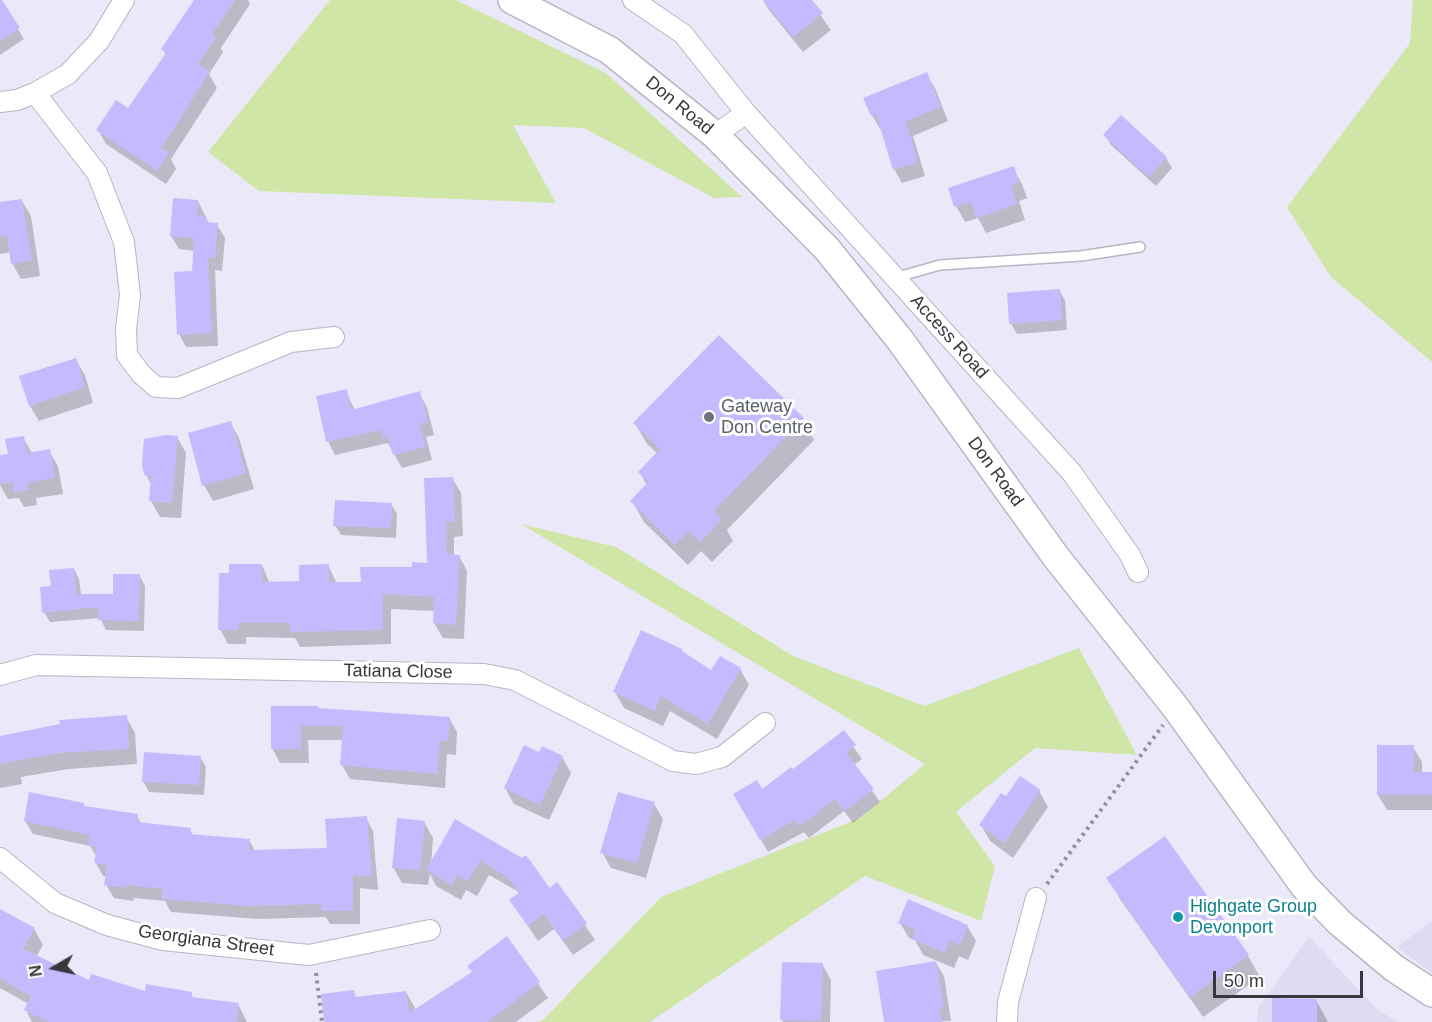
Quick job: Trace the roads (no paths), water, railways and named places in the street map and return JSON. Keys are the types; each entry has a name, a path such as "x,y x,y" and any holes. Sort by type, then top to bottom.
{"main road":[{"name":"Don Road","path":"512,0 609,50 715,135 827,249 900,340 1056,557 1176,708 1304,886 1340,923 1394,968 1432,993"}],"street":[{"path":"0,102 17,100 35,93 68,74 99,41 124,0"},
{"name":"Access Road","path":"633,0 683,34 746,113 1072,473 1130,555 1138,572"},
{"path":"35,93 97,173 124,242 130,296 126,329 127,355 141,374 156,387 178,388 291,342 334,337"},
{"path":"715,135 746,113"},
{"name":"Tatiana Close","path":"0,675 36,665 484,674 515,680 673,762 696,764 722,757 765,723"},
{"name":"Georgiana Street","path":"0,858 55,903 107,926 163,940 314,954 430,930"},
{"path":"1007,1022 1008,1002 1036,898"}],"lane":[{"path":"894,278 940,265 1092,255 1140,247"}],"place":[{"name":"Gateway Don Centre","path":"709,417"},
{"name":"Highgate Group Devonport","path":"1178,917"}]}
